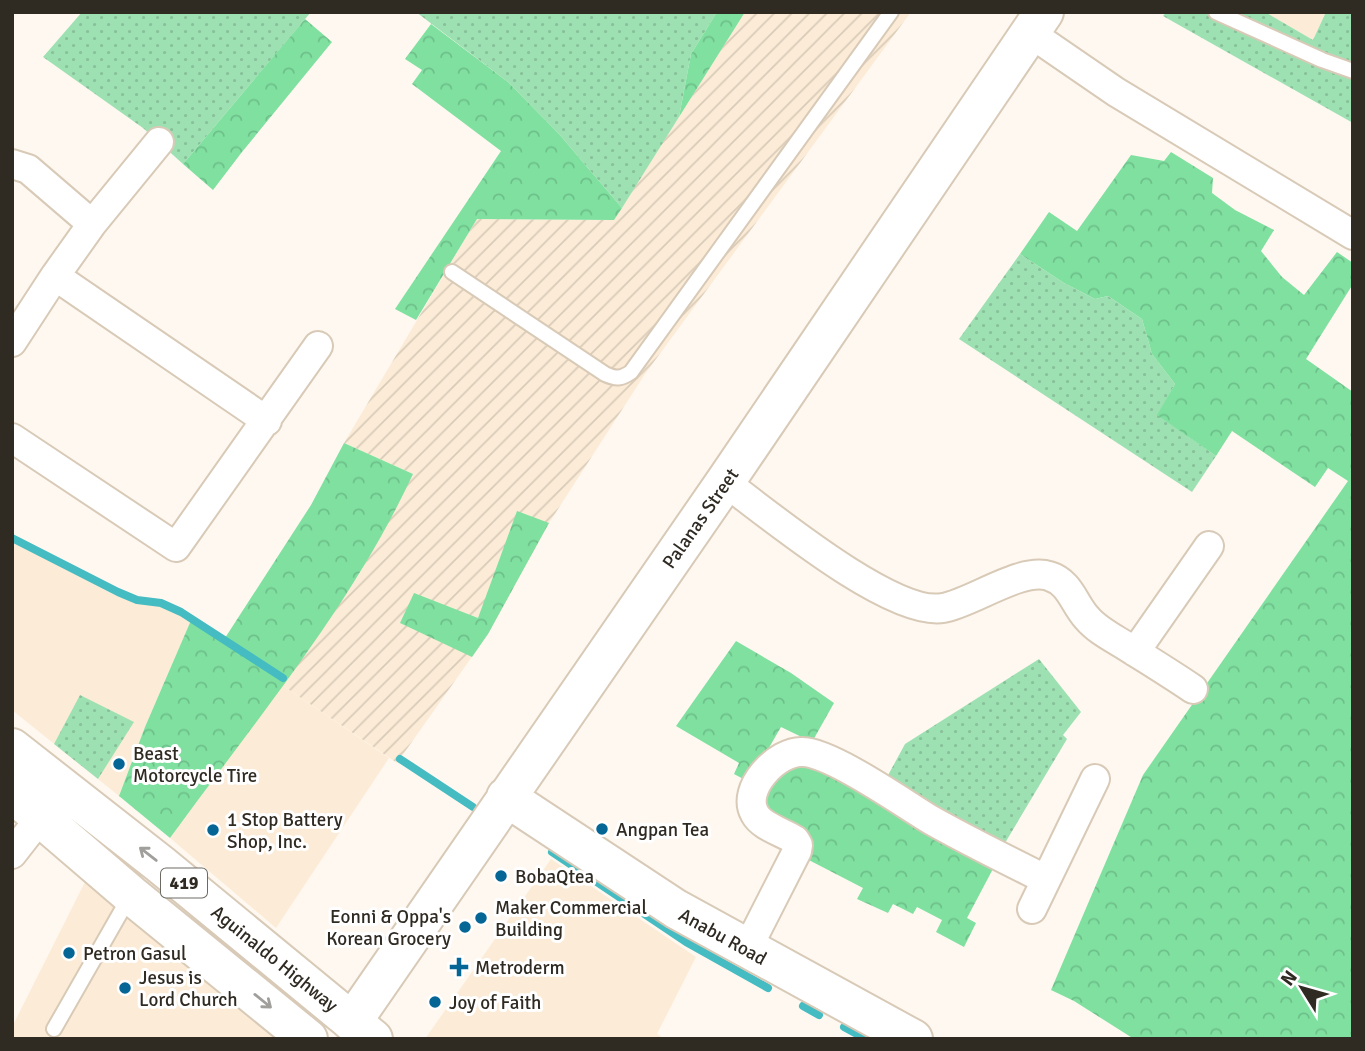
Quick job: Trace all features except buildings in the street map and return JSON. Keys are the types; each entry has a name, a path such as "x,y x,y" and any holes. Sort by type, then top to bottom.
{"main road":[{"name":"Palanas Street","path":"363,1030 506,797 725,482 1037,23"},
{"name":"Aguinaldo Highway","path":"12,748 160,864 363,1030"},
{"name":"Anabu Road","path":"506,797 648,892 913,1039"},
{"name":"419","path":"27,805 131,895 307,1039"}],"street":[{"path":"1037,23 1116,92 1353,235"},
{"path":"12,342 92,224 159,142"},
{"path":"12,164 28,169 92,224"},
{"path":"55,276 267,421"},
{"path":"12,438 176,547 318,346"},
{"path":"725,482 854,574 919,607 947,607 1007,583 1034,575 1048,575 1060,581 1074,596 1086,618 1194,689"},
{"path":"1135,652 1209,546"},
{"path":"747,949 797,851 795,840 760,820 754,814 752,805 757,785 769,766 789,754 803,752 846,768 933,821 1045,879"},
{"path":"1032,909 1095,779"},
{"path":"12,854 27,805"}],"lane":[{"path":"452,272 605,374 623,378 631,372 891,12"},
{"path":"1216,12 1322,60 1353,71"},
{"path":"54,1028 131,895"}],"shaded area":[{"path":"745,12 911,12 645,374 549,523 488,634 397,763 282,685 360,573 413,474 344,443 477,219 614,220"},
{"path":"1265,12 1326,12 1313,40"},
{"path":"12,538 118,592 137,600 161,603 192,618 145,727 119,796 12,710"},
{"path":"282,685 389,758 276,928 170,838"},
{"path":"551,859 696,957 657,1034 665,1039 425,1039"},
{"path":"85,882 278,1039 12,1039 12,1027"}],"green space":[{"path":"82,12 311,12 183,164 143,128 43,57"},
{"path":"416,12 717,12 691,54 679,117 622,208 559,134 508,82"},
{"path":"717,12 745,12 679,117 691,54"},
{"path":"1166,12 1265,12 1313,40 1326,12 1353,12 1353,123 1163,16"},
{"path":"305,19 332,42 213,190 183,164"},
{"path":"431,24 508,82 559,134 622,208 614,220 477,219 416,320 395,309 501,151 412,84 422,70 405,59"},
{"path":"1171,152 1213,178 1212,193 1235,210 1274,230 1261,251 1282,277 1304,295 1337,252 1353,263 1353,284 1306,359 1353,392 1353,1039 1134,1039 1074,1001 1051,990 1143,775 1348,481 1328,468 1315,487 1232,431 1216,456 1157,415 1175,384 1152,354 1142,319 1108,296 1095,299 1064,283 1020,254 1049,212 1077,231 1131,155 1164,161"},
{"path":"1020,254 1064,283 1095,299 1108,296 1142,319 1152,354 1175,384 1158,415 1216,456 1192,492 959,339"},
{"path":"344,443 413,474 389,523 332,616 170,838 119,796 145,727 192,618 225,638 311,505"},
{"path":"517,511 549,523 488,634 472,657 400,623 414,593 478,618"},
{"path":"736,641 791,673 834,703 812,742 781,727 749,782 734,774 739,763 676,726"},
{"path":"1039,659 1081,712 1063,735 1067,739 1005,843 886,779 905,744"},
{"path":"80,695 134,722 98,779 54,744"},
{"path":"805,759 995,865 967,918 976,923 964,947 936,932 942,920 917,907 913,914 893,904 888,913 857,899 863,888 803,857 764,816 772,778 784,768"}],"waterway":[{"path":"12,538 118,592 137,600 161,603 181,612 283,678"},
{"path":"400,759 473,807"},
{"path":"552,852 686,942 768,988"},
{"path":"803,1006 819,1015"},
{"path":"844,1027 866,1039"}],"place":[{"name":"Beast Motorcycle Tire","path":"119,764"},
{"name":"Angpan Tea","path":"602,829"},
{"name":"1 Stop Battery Shop, Inc.","path":"213,830"},
{"name":"BobaQtea","path":"501,876"},
{"name":"Maker Commercial Building","path":"481,918"},
{"name":"Eonni & Oppa's Korean Grocery","path":"465,927"},
{"name":"Petron Gasul","path":"69,953"},
{"name":"Metroderm","path":"459,967"},
{"name":"Jesus is Lord Church","path":"125,988"},
{"name":"Joy of Faith","path":"435,1002"}]}
